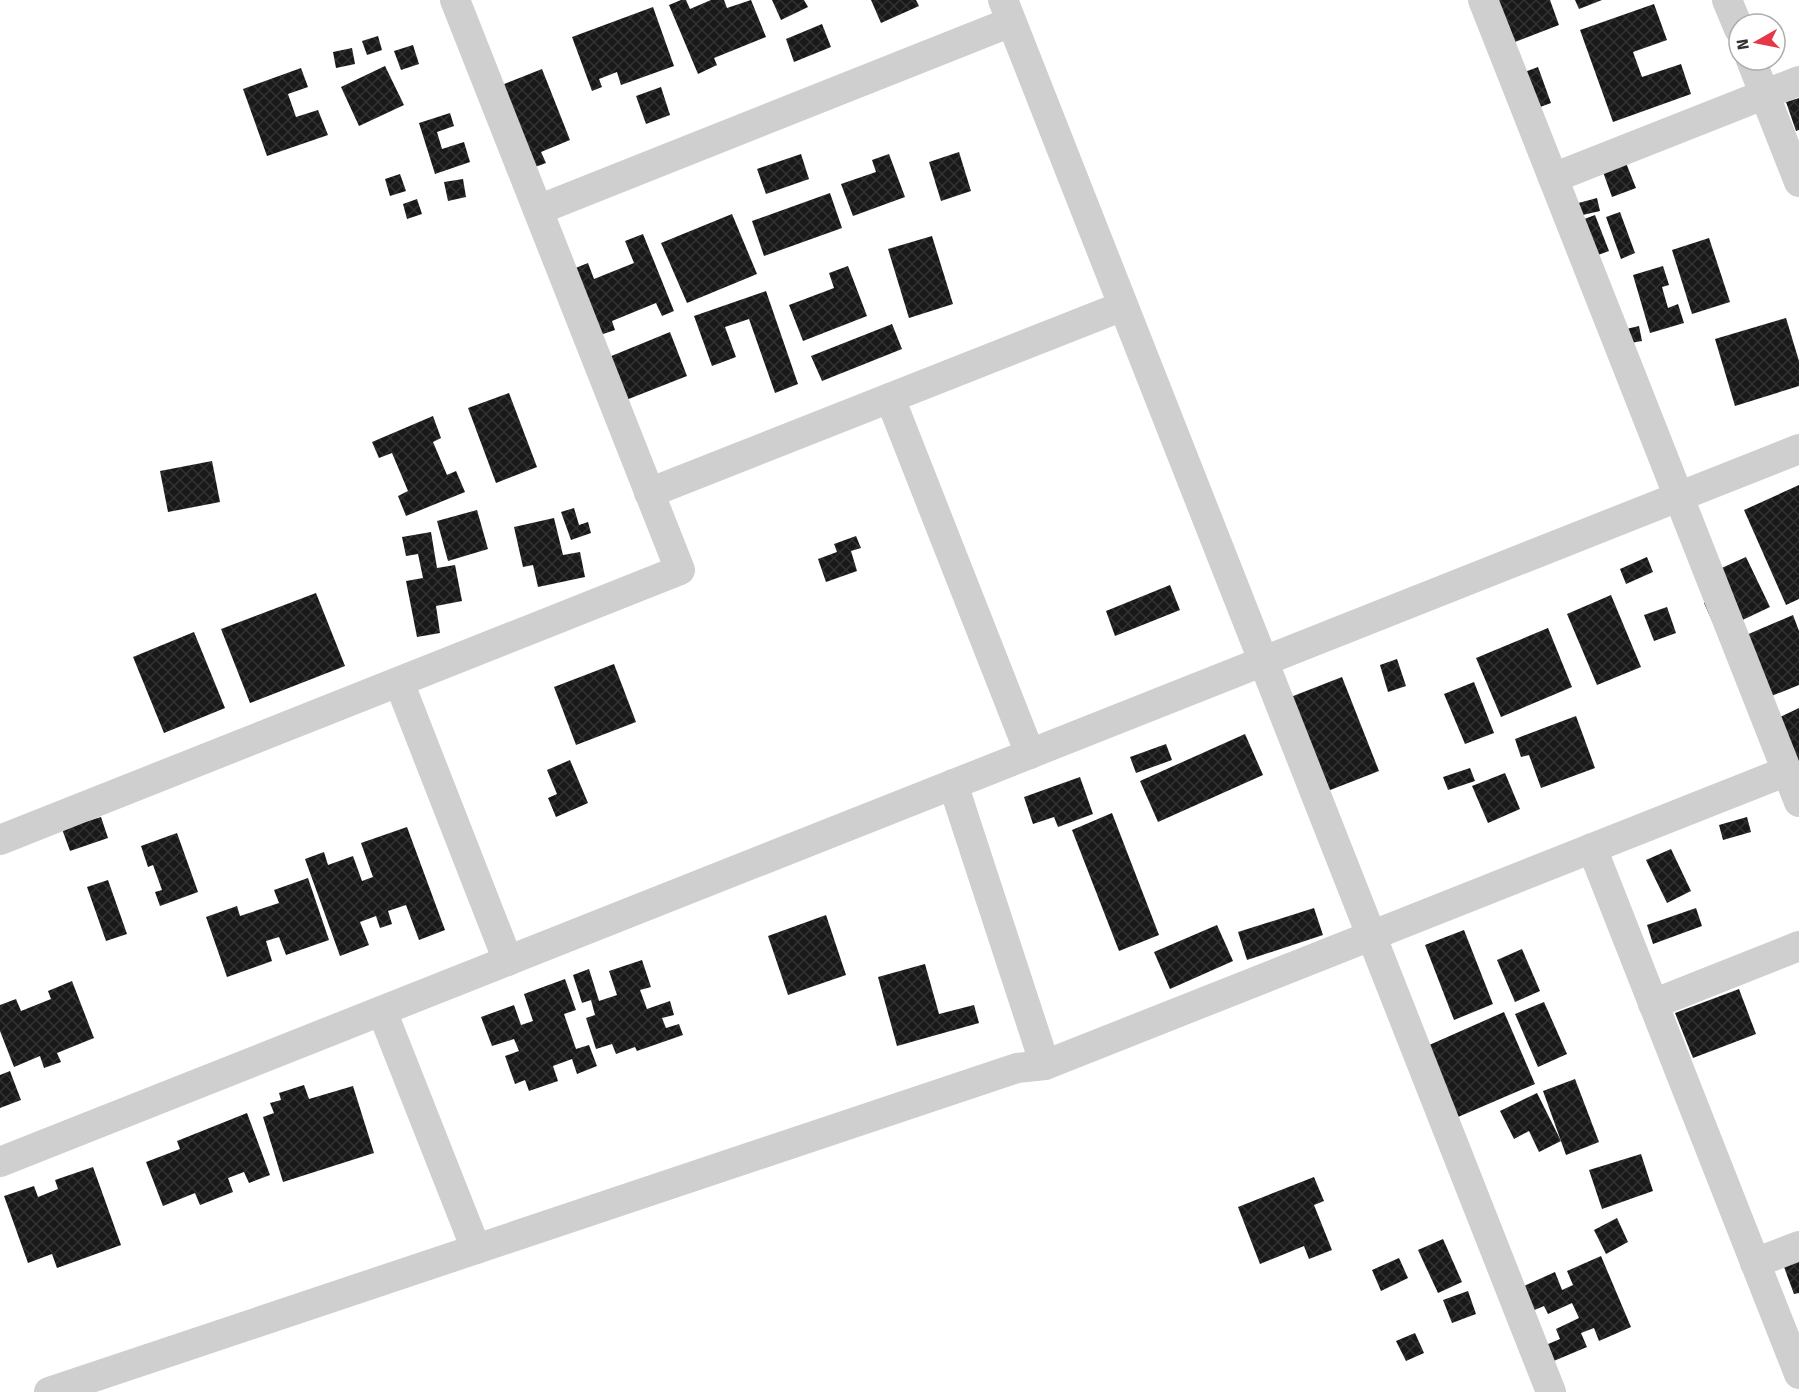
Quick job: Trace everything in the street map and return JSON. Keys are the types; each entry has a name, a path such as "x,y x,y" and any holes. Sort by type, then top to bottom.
{"street":[{"path":"0,840 680,570 455,0"},
{"path":"1483,0 1799,802"},
{"path":"538,210 1007,11 1551,1392"},
{"path":"1756,72 1799,182"},
{"path":"1553,178 1799,81"},
{"path":"649,494 1123,306"},
{"path":"890,398 1030,754"},
{"path":"0,1162 1799,449"},
{"path":"399,681 508,961"},
{"path":"50,1392 1017,1068 1045,1065 1787,771"},
{"path":"953,784 1045,1065"},
{"path":"1592,848 1799,1374"},
{"path":"1653,1004 1799,946"},
{"path":"382,1011 476,1249"},
{"path":"1755,1263 1799,1246"}],"building":[{"path":"686,0 690,9 711,0 724,0 727,8 751,0 766,37 714,58 717,65 698,74 669,5"},
{"path":"772,0 804,0 808,7 781,20"},
{"path":"871,0 916,0 919,6 881,23"},
{"path":"1469,0 1550,0 1559,25 1489,52"},
{"path":"1575,0 1602,0 1579,9"},
{"path":"1654,4 1667,40 1633,52 1642,77 1681,64 1691,94 1613,122 1580,30"},
{"path":"653,7 674,66 621,85 617,72 599,79 602,87 592,91 572,37"},
{"path":"822,24 831,47 794,62 786,39"},
{"path":"378,36 382,50 367,55 362,41"},
{"path":"413,45 419,64 401,70 394,51"},
{"path":"352,48 355,64 336,68 333,52"},
{"path":"385,66 404,105 359,126 341,87"},
{"path":"1538,67 1551,103 1524,113 1511,77"},
{"path":"301,68 308,87 288,94 296,117 318,110 328,135 267,156 243,89"},
{"path":"542,69 570,140 541,152 546,163 527,170 494,88"},
{"path":"661,87 670,115 646,124 636,96"},
{"path":"1799,98 1799,130 1796,131 1786,102"},
{"path":"450,113 454,126 437,132 442,149 464,142 470,162 435,174 419,123"},
{"path":"959,152 971,191 941,201 929,162"},
{"path":"801,154 809,179 766,194 757,169"},
{"path":"889,154 905,197 853,216 841,184 876,172 872,160"},
{"path":"1626,163 1636,188 1612,197 1603,172"},
{"path":"400,174 406,191 390,196 385,179"},
{"path":"463,179 466,197 448,201 444,182"},
{"path":"830,193 842,228 764,256 752,221"},
{"path":"1597,198 1600,211 1574,217 1571,205"},
{"path":"417,199 422,214 407,219 403,204"},
{"path":"1620,212 1635,253 1621,259 1606,217"},
{"path":"732,214 757,274 687,303 661,243"},
{"path":"1595,215 1609,251 1584,260 1571,224"},
{"path":"643,234 674,311 662,316 656,303 612,321 615,330 600,335 573,269 588,263 594,279 634,263 625,241"},
{"path":"932,236 953,304 909,318 888,249"},
{"path":"1709,238 1730,302 1692,314 1672,250"},
{"path":"848,266 867,316 803,341 789,305 834,288 829,273"},
{"path":"1663,266 1669,285 1662,287 1668,308 1678,304 1684,323 1650,333 1633,275"},
{"path":"766,291 798,384 775,393 749,319 725,327 736,357 712,366 694,316"},
{"path":"1786,318 1799,361 1799,386 1735,406 1715,339"},
{"path":"892,324 902,349 822,381 811,356"},
{"path":"1639,326 1642,341 1625,344 1622,330"},
{"path":"670,332 687,376 626,400 609,357"},
{"path":"509,393 537,467 496,483 468,408"},
{"path":"433,416 441,438 433,442 447,475 456,471 465,492 406,516 398,496 408,491 392,453 379,458 372,442"},
{"path":"212,461 220,502 168,512 160,471"},
{"path":"1799,485 1799,599 1786,605 1744,510"},
{"path":"574,508 579,525 588,522 591,533 571,540 561,512"},
{"path":"477,510 488,549 448,561 437,521"},
{"path":"554,518 563,555 580,552 585,577 538,587 533,565 523,567 514,527"},
{"path":"431,532 437,568 455,565 462,601 436,606 440,633 417,637 406,581 423,578 418,554 406,556 402,537"},
{"path":"856,536 861,548 851,551 857,571 826,582 818,559 837,552 834,544"},
{"path":"1647,557 1653,572 1626,584 1620,569"},
{"path":"1746,557 1770,607 1717,632 1704,603 1715,598 1704,576"},
{"path":"1170,585 1180,610 1115,636 1106,611"},
{"path":"316,593 345,666 250,703 221,629"},
{"path":"1611,595 1641,667 1597,685 1567,614"},
{"path":"1667,607 1676,633 1654,641 1644,615"},
{"path":"1793,615 1799,631 1799,685 1769,697 1744,636"},
{"path":"1548,628 1572,687 1501,717 1476,658"},
{"path":"194,632 225,708 164,733 133,657"},
{"path":"1397,659 1406,686 1388,692 1380,665"},
{"path":"614,664 636,722 576,745 554,687"},
{"path":"1342,677 1379,771 1320,794 1283,700"},
{"path":"1474,682 1494,733 1465,744 1444,694"},
{"path":"1799,708 1799,769 1776,719"},
{"path":"1576,716 1595,768 1541,788 1529,755 1521,757 1515,739"},
{"path":"1245,734 1263,775 1158,822 1140,781"},
{"path":"1166,744 1172,760 1136,773 1130,757"},
{"path":"570,760 588,803 556,817 548,798 557,794 547,770"},
{"path":"1470,768 1475,781 1448,790 1443,777"},
{"path":"1505,773 1520,809 1488,823 1472,786"},
{"path":"1080,777 1093,814 1058,827 1054,817 1033,824 1024,797"},
{"path":"1112,813 1159,935 1119,951 1072,830"},
{"path":"101,817 108,838 70,851 62,829"},
{"path":"1747,817 1751,832 1723,840 1719,825"},
{"path":"407,827 445,930 419,940 406,905 388,911 392,924 380,928 376,916 360,922 369,945 340,956 305,859 324,852 328,865 353,856 362,881 373,877 361,843"},
{"path":"177,833 198,892 160,906 155,892 162,890 153,865 148,867 141,846"},
{"path":"1671,849 1691,891 1667,903 1646,860"},
{"path":"308,878 329,940 286,955 279,937 266,941 272,961 227,977 206,917 237,906 240,916 279,903 274,890"},
{"path":"108,880 127,934 106,941 87,887"},
{"path":"1314,908 1323,935 1247,960 1238,932"},
{"path":"1696,908 1702,926 1653,944 1647,925"},
{"path":"826,915 846,975 788,995 768,936"},
{"path":"1217,925 1233,961 1170,989 1154,952"},
{"path":"1464,930 1493,1004 1454,1020 1425,945"},
{"path":"1522,949 1540,991 1515,1002 1497,960"},
{"path":"642,960 651,987 640,990 647,1009 670,1001 674,1015 662,1018 666,1028 679,1024 683,1035 637,1051 635,1047 616,1054 612,1044 596,1049 586,1018 595,1015 591,1000 582,1003 573,975 589,969 599,1001 617,995 609,971"},
{"path":"925,964 939,1014 974,1005 979,1023 897,1046 878,977"},
{"path":"565,979 576,1010 564,1014 576,1049 589,1045 597,1066 577,1074 572,1059 553,1066 558,1081 529,1091 525,1080 515,1084 505,1056 519,1051 514,1039 492,1046 481,1017 514,1005 521,1025 533,1021 524,994"},
{"path":"72,981 94,1038 57,1053 61,1062 44,1068 40,1056 14,1067 0,1031 0,1005 16,999 21,1011 51,999 48,991"},
{"path":"1739,989 1756,1034 1693,1058 1675,1013"},
{"path":"1544,1002 1567,1054 1538,1067 1515,1014"},
{"path":"1504,1012 1535,1084 1458,1117 1427,1046"},
{"path":"10,1071 21,1100 0,1108 0,1075"},
{"path":"1575,1079 1599,1142 1566,1155 1543,1091"},
{"path":"304,1085 309,1099 353,1086 374,1153 283,1182 263,1117 274,1113 270,1103 281,1100 279,1093"},
{"path":"1537,1093 1561,1141 1539,1152 1529,1131 1514,1139 1500,1111"},
{"path":"247,1113 270,1175 249,1183 244,1172 228,1178 233,1192 200,1205 195,1193 163,1206 146,1162 180,1149 177,1141"},
{"path":"1641,1154 1653,1191 1602,1209 1589,1170"},
{"path":"93,1167 121,1245 57,1268 52,1254 28,1263 4,1196 34,1186 38,1197 58,1189 55,1180"},
{"path":"1314,1177 1324,1201 1314,1205 1332,1250 1309,1259 1304,1246 1260,1264 1238,1207"},
{"path":"1617,1218 1628,1242 1606,1254 1594,1230"},
{"path":"1443,1239 1462,1282 1438,1293 1418,1250"},
{"path":"1601,1256 1631,1327 1599,1341 1594,1328 1581,1333 1587,1347 1549,1363 1541,1347 1560,1339 1556,1329 1579,1318 1572,1303 1548,1314 1544,1306 1525,1314 1515,1290 1555,1272 1562,1290 1573,1285 1567,1271"},
{"path":"1399,1258 1408,1278 1381,1291 1372,1270"},
{"path":"1799,1261 1799,1293 1794,1294 1784,1267"},
{"path":"1468,1291 1476,1314 1452,1323 1443,1300"},
{"path":"1415,1333 1424,1353 1406,1361 1396,1341"}]}
